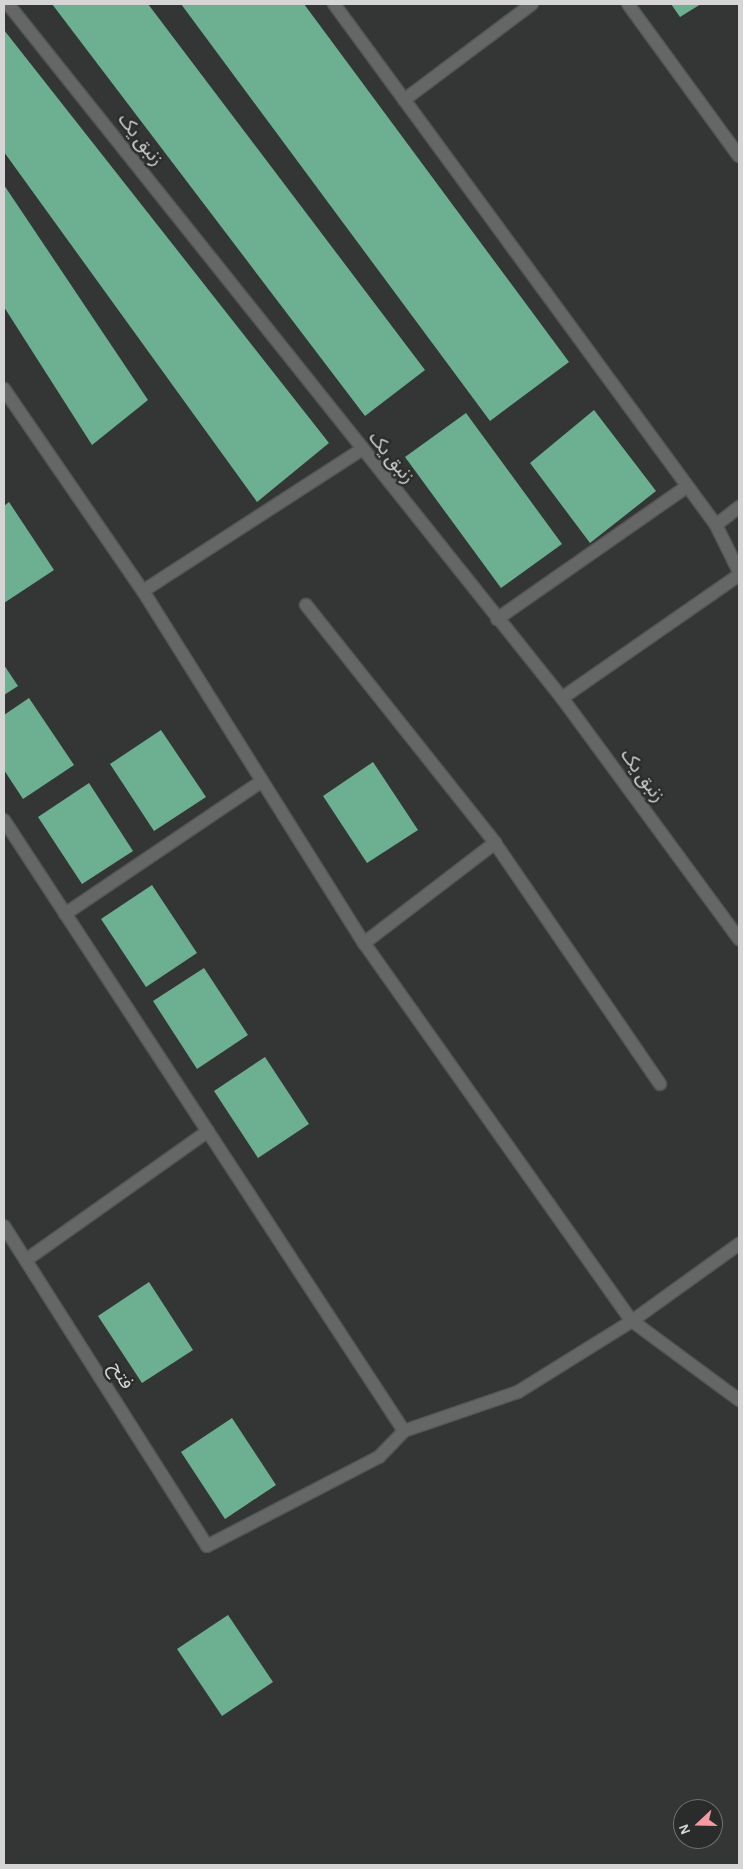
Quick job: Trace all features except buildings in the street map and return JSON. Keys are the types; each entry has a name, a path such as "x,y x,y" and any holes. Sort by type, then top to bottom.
{"street":[{"name":"زنبق یک","path":"8,4 361,450 562,698 739,939"},
{"path":"334,4 685,488 716,525 739,574 562,698"},
{"path":"404,100 532,4"},
{"path":"628,4 739,156"},
{"path":"4,389 143,592 364,943 632,1321 739,1400"},
{"path":"143,592 361,450"},
{"path":"497,619 685,488"},
{"path":"716,525 739,507"},
{"path":"306,605 495,843 660,1084"},
{"path":"65,914 261,782"},
{"path":"4,820 404,1431 518,1392 632,1321 739,1244"},
{"path":"364,943 495,843"},
{"path":"26,1260 208,1131"},
{"name":"فتح","path":"4,1226 207,1546 380,1457 404,1431"}]}
